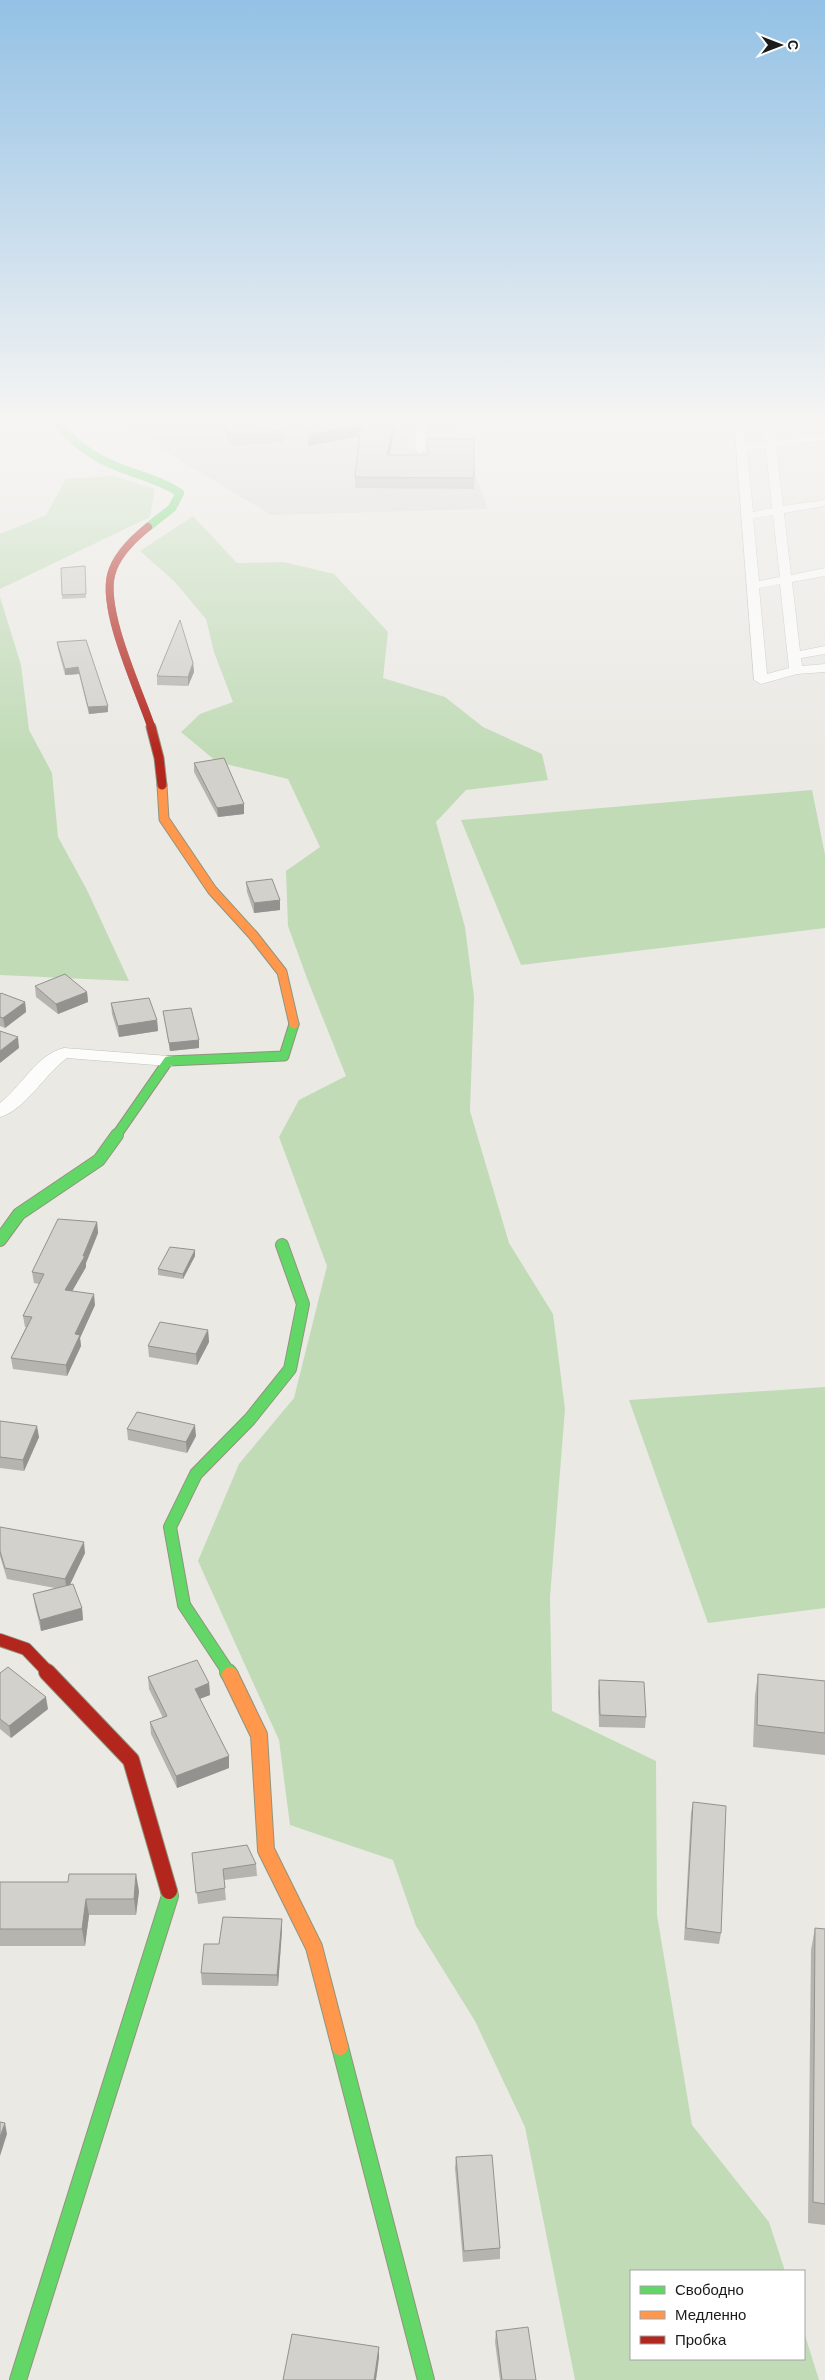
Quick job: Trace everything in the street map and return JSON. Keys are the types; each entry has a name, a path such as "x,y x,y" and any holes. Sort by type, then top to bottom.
{"street":[{"path":"0,1112 13,1104 51,1060 64,1053 168,1061 284,1056 294,1023 282,972 253,935 212,890 164,819 161,770 148,716 134,682 112,610 112,576 128,542 143,530"},
{"path":"748,530 761,680 796,670 825,668"},
{"path":"780,530 796,670"},
{"path":"753,586 825,572"},
{"path":"794,656 825,650"},
{"path":"0,1240 19,1214 99,1160 168,1061"},
{"path":"282,1245 303,1304 290,1369 250,1419 196,1474 170,1527 184,1605 226,1666 259,1735 266,1850 314,1947 426,2380"},
{"path":"0,1640 26,1649 131,1760 170,1896 18,2380"}],"green space":[{"path":"10,530 123,530 0,589 0,534"},
{"path":"172,530 206,530 237,563 284,562 334,574 388,632 383,678 445,697 483,727 542,754 548,780 466,790 436,822 465,927 474,997 470,1111 509,1243 553,1314 565,1409 550,1597 552,1711 656,1761 657,1915 692,2125 769,2222 785,2270 630,2270 630,2360 805,2360 805,2335 819,2380 575,2380 525,2127 475,2021 416,1926 393,1860 290,1825 279,1740 198,1561 239,1464 294,1398 327,1266 279,1137 299,1100 346,1076 288,926 286,871 320,847 288,779 217,762 181,732 200,714 233,702 214,652 206,619 174,581 140,551"},
{"path":"0,597 21,665 29,730 52,773 58,837 87,890 129,981 0,975"},
{"path":"812,790 825,855 825,928 521,965 461,820"},
{"path":"825,1387 825,1608 708,1623 629,1400"}],"building":[{"path":"85,566 86,594 62,595 61,568"},
{"path":"180,620 193,663 188,677 157,676"},
{"path":"86,640 108,706 88,707 78,667 65,669 57,642"},
{"path":"224,758 244,804 217,808 194,763"},
{"path":"272,879 280,900 254,903 246,882"},
{"path":"65,974 87,992 56,1004 35,986"},
{"path":"1,993 25,1002 3,1018 0,1017"},
{"path":"149,998 157,1020 118,1026 111,1003"},
{"path":"191,1008 199,1040 169,1043 163,1011"},
{"path":"0,1031 18,1037 0,1051"},
{"path":"58,1219 97,1222 83,1256 85,1256 65,1290 94,1294 75,1334 80,1335 66,1365 11,1358 32,1317 23,1316 44,1274 32,1272"},
{"path":"170,1247 195,1250 183,1274 158,1269"},
{"path":"160,1322 208,1330 196,1354 148,1346"},
{"path":"137,1412 195,1425 186,1442 127,1429"},
{"path":"0,1421 37,1426 23,1460 0,1457"},
{"path":"0,1527 84,1542 65,1579 5,1568 0,1551"},
{"path":"73,1584 82,1608 40,1620 33,1594"},
{"path":"197,1660 209,1683 195,1689 229,1756 176,1776 150,1722 167,1716 148,1677"},
{"path":"8,1667 46,1697 9,1726 0,1719 0,1673"},
{"path":"758,1674 825,1681 825,1733 757,1725"},
{"path":"599,1680 644,1682 646,1717 600,1715"},
{"path":"693,1802 726,1806 721,1933 686,1928"},
{"path":"247,1845 256,1864 223,1869 225,1888 196,1893 192,1853"},
{"path":"69,1874 136,1874 134,1899 86,1899 82,1929 0,1929 0,1882 68,1882"},
{"path":"223,1917 282,1919 277,1975 201,1973 204,1944 219,1944"},
{"path":"815,1928 825,1929 825,2204 813,2202"},
{"path":"0,2122 5,2123 0,2137"},
{"path":"492,2155 500,2248 464,2251 456,2157"},
{"path":"528,2327 536,2380 502,2380 496,2331"},
{"path":"292,2334 379,2347 374,2380 283,2380"}],"traffic: fast":[{"path":"0,1240 19,1214 99,1160 168,1061 284,1056 294,1024"},
{"path":"230,1675 184,1605 170,1527 196,1474 250,1419 290,1369 303,1304 282,1245"},
{"path":"18,2380 170,1896 169,1891"},
{"path":"340,2047 426,2380"}],"traffic: slow":[{"path":"162,785 164,819 212,890 253,935 282,972 294,1024"},
{"path":"230,1675 259,1735 266,1850 314,1947 340,2047"}],"traffic: jam":[{"path":"145,530 121,554 111,575 110,588 112,605 122,645 155,740 162,785"},
{"path":"0,1640 26,1649 131,1760 169,1891"}]}
